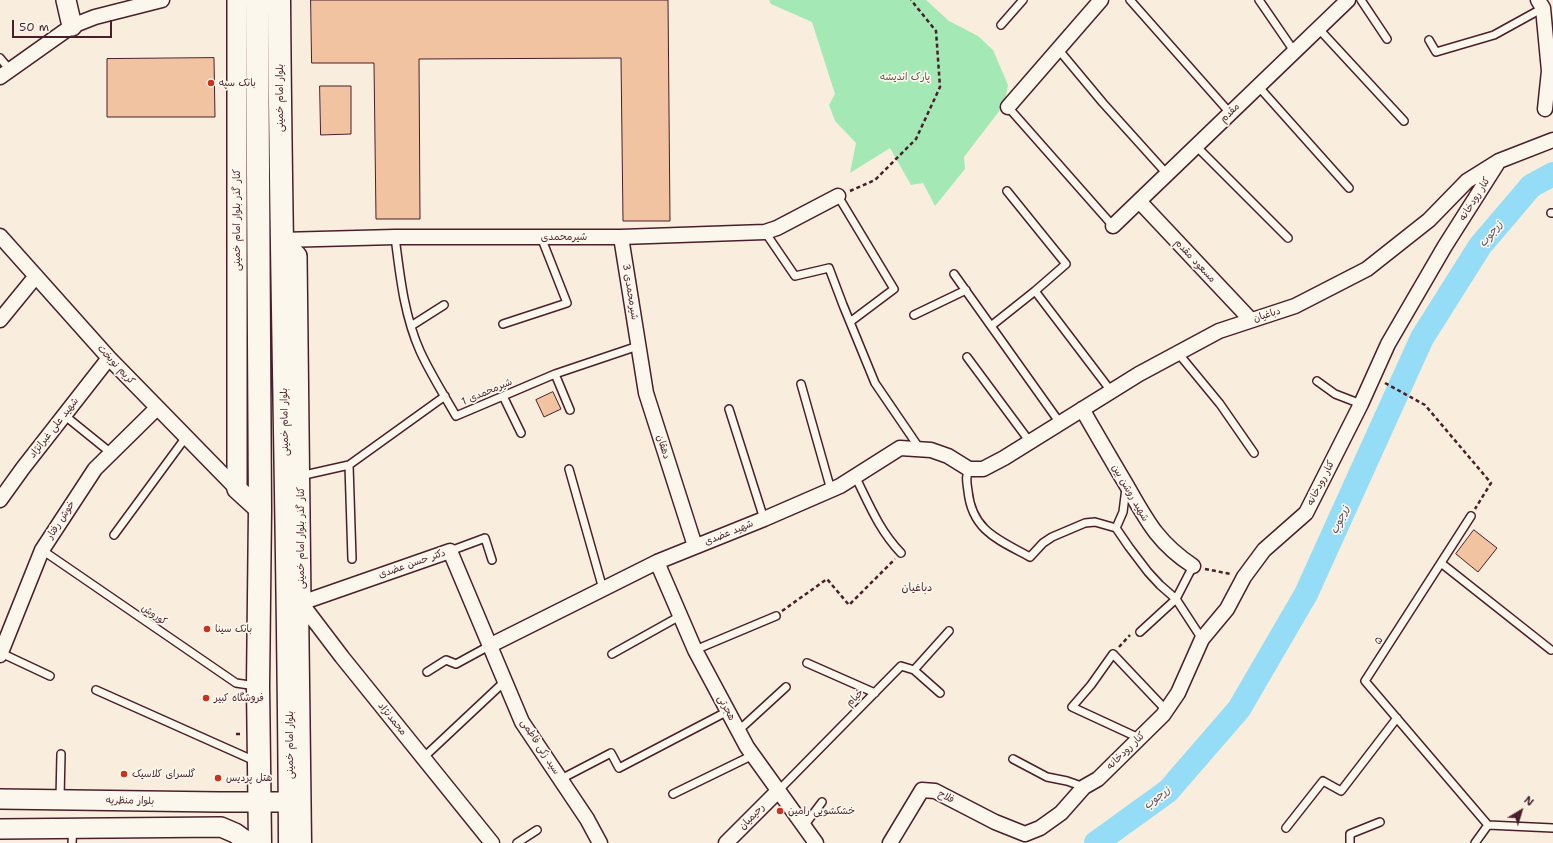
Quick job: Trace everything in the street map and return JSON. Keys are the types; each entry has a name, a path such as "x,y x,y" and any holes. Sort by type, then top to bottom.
{"main road":[{"path":"257,0 260,510 258,686 260,843"},
{"name":"بلوار امام خمینی","path":"279,0 281,240 295,603 290,843"}],"street":[{"path":"66,0 72,26"},
{"path":"5,73 72,26 96,17 162,0"},
{"name":"کنار گذر بلوار امام خمینی","path":"237,489 238,0"},
{"path":"1008,107 1101,0"},
{"name":"مقدم","path":"1113,226 1348,0"},
{"path":"1541,4 1549,71 1545,109"},
{"name":"دباغیان","path":"969,469 983,469 1004,458 1111,391 1219,331 1295,306 1367,269 1429,220 1467,181 1499,161 1553,140"},
{"name":"کنار رودخانه","path":"1025,834 1040,828 1061,813 1084,787 1098,779 1166,710 1178,693 1202,640 1227,609 1244,577 1264,550 1306,513 1361,404 1388,344 1446,246 1499,161"},
{"name":"شیرمحمدی","path":"281,240 395,237 621,237 765,232 777,228 838,196"},
{"name":"مسعود مقدم","path":"1139,201 1251,320"},
{"name":"کریم نوبخت","path":"0,236 108,358 237,489"},
{"name":"شیرمحمدی 3","path":"621,237 638,346"},
{"name":"کنار گذر بلوار امام خمینی","path":"281,240 297,256 300,476 295,603 304,843"},
{"path":"0,320 36,276"},
{"name":"دهقان","path":"638,346 646,392 695,546"},
{"name":"شهید علی غبرانژاد","path":"0,500 108,358"},
{"name":"خوش رفتار","path":"1,654 42,550 95,469 157,408"},
{"name":"شهید روشن بین","path":"1082,409 1127,486 1139,510 1154,533 1181,559 1193,566"},
{"name":"شهید عضدی","path":"489,646 657,562 831,490 900,448 931,450 948,456 969,469"},
{"path":"237,489 260,510"},
{"name":"دکتر حسن عضدی","path":"295,603 450,551 489,646"},
{"name":"هجرتی","path":"657,562 695,650 738,731 752,755 816,843"},
{"name":"محمدنژاد","path":"295,603 342,657 492,843"},
{"name":"سید زکی فاطمی","path":"489,646 522,722 587,818 600,843"},
{"name":"فلاح","path":"890,843 922,790 935,791 995,822 1025,834"},
{"name":"رحیمیان","path":"726,843 778,791"},
{"name":"بلوار منظریه","path":"0,799 290,802"},
{"path":"219,802 227,813 226,821 221,827"},
{"path":"0,829 72,836 221,827 235,832 249,843"}],"lane":[{"path":"1000,25 1022,0"},
{"path":"1130,0 1230,113"},
{"path":"1259,0 1294,51"},
{"path":"1361,0 1387,39"},
{"path":"1429,40 1436,52 1494,35 1541,4"},
{"path":"1318,28 1404,120"},
{"path":"1058,49 1167,174"},
{"path":"0,58 5,73"},
{"path":"1258,86 1348,188"},
{"path":"1008,107 1113,226"},
{"path":"1196,146 1288,238"},
{"path":"991,326 1066,264 1007,191"},
{"path":"838,196 894,289 850,322"},
{"path":"765,232 795,276 829,268 875,383 920,449"},
{"name":"شیرمحمدی 1","path":"395,237 404,304 411,326 420,352 456,416 555,374 638,346"},
{"path":"503,324 567,303 541,237"},
{"path":"954,274 1060,423"},
{"path":"914,315 966,290"},
{"path":"1035,291 1111,391"},
{"path":"411,326 444,305"},
{"path":"1178,353 1220,404 1254,453"},
{"path":"967,357 1030,442"},
{"path":"555,374 570,410"},
{"path":"1317,381 1335,394 1361,404"},
{"path":"801,384 831,490"},
{"path":"300,476 349,465 445,396"},
{"path":"503,396 520,433"},
{"path":"729,409 764,519"},
{"path":"64,415 111,453"},
{"path":"114,535 186,437"},
{"path":"349,465 352,559"},
{"path":"569,469 603,589"},
{"path":"969,469 966,474 969,501 977,522 996,539 1030,557 1052,537 1085,523 1095,522 1116,528 1148,572 1176,599 1202,640"},
{"path":"855,476 877,523 901,553"},
{"path":"1116,528 1123,512 1127,486"},
{"name":"۵","path":"1471,516 1365,681 1488,824"},
{"path":"450,551 485,538 492,560"},
{"name":"کوروش","path":"42,550 236,683 258,686"},
{"path":"1441,563 1551,650"},
{"path":"1140,632 1176,599 1193,566"},
{"path":"612,654 680,616"},
{"path":"695,650 776,616"},
{"path":"940,693 914,670 949,631"},
{"path":"427,672 446,660 456,664 489,646"},
{"path":"1,654 50,676"},
{"path":"1139,738 1072,707 1091,685 1113,654 1166,710"},
{"path":"807,663 875,693"},
{"name":"خیام","path":"778,791 901,666 914,670"},
{"path":"424,758 504,682"},
{"path":"738,731 786,687"},
{"path":"96,690 259,763"},
{"path":"561,779 611,753 619,768 728,711"},
{"path":"1286,828 1323,782 1341,791 1397,718"},
{"path":"60,800 61,754"},
{"path":"673,794 752,755"},
{"path":"1013,759 1047,777 1068,781 1084,787"},
{"path":"804,826 822,802"},
{"path":"1350,843 1350,834 1380,822"},
{"path":"1475,843 1488,824 1553,828"},
{"path":"517,843 537,830"}],"path":[{"path":"838,196 875,180 916,138 940,87 936,31 912,0"},
{"path":"1381,381 1425,405 1491,483 1471,516"},
{"path":"776,616 827,579 849,605 901,553"},
{"path":"1193,566 1244,577"},
{"path":"1113,654 1132,633 1140,632"}],"green space":[{"name":"پارک اندیشه","path":"769,0 926,0 949,21 978,36 993,50 1008,85 1005,100 1000,110 964,157 965,169 935,206 923,183 911,185 890,148 850,173 856,143 835,121 829,105 835,94 812,22 771,4"}],"building":[{"path":"311,0 668,0 670,221 623,221 621,58 419,59 420,219 376,219 374,63 312,63"},
{"path":"214,58 215,117 107,117 107,59"},
{"path":"320,86 351,86 351,134 321,135"},
{"path":"553,392 561,409 544,417 536,400"},
{"path":"1474,530 1497,548 1478,572 1456,554"}],"waterway":[{"name":"زرجوب","path":"1096,843 1168,791 1239,709 1306,594 1422,338 1480,246 1531,186 1553,174"}],"place":[{"name":"بانک سپه","path":"211,83"},
{"name":"بانک سینا","path":"207,629"},
{"name":"فروشگاه کبیر","path":"206,698"},
{"name":"گلسرای کلاسیک","path":"124,774"},
{"name":"هتل پرديس","path":"218,778"},
{"name":"خشکشویی رامین","path":"780,811"}],"district":[{"name":"دباغیان","path":"917,588"}]}
